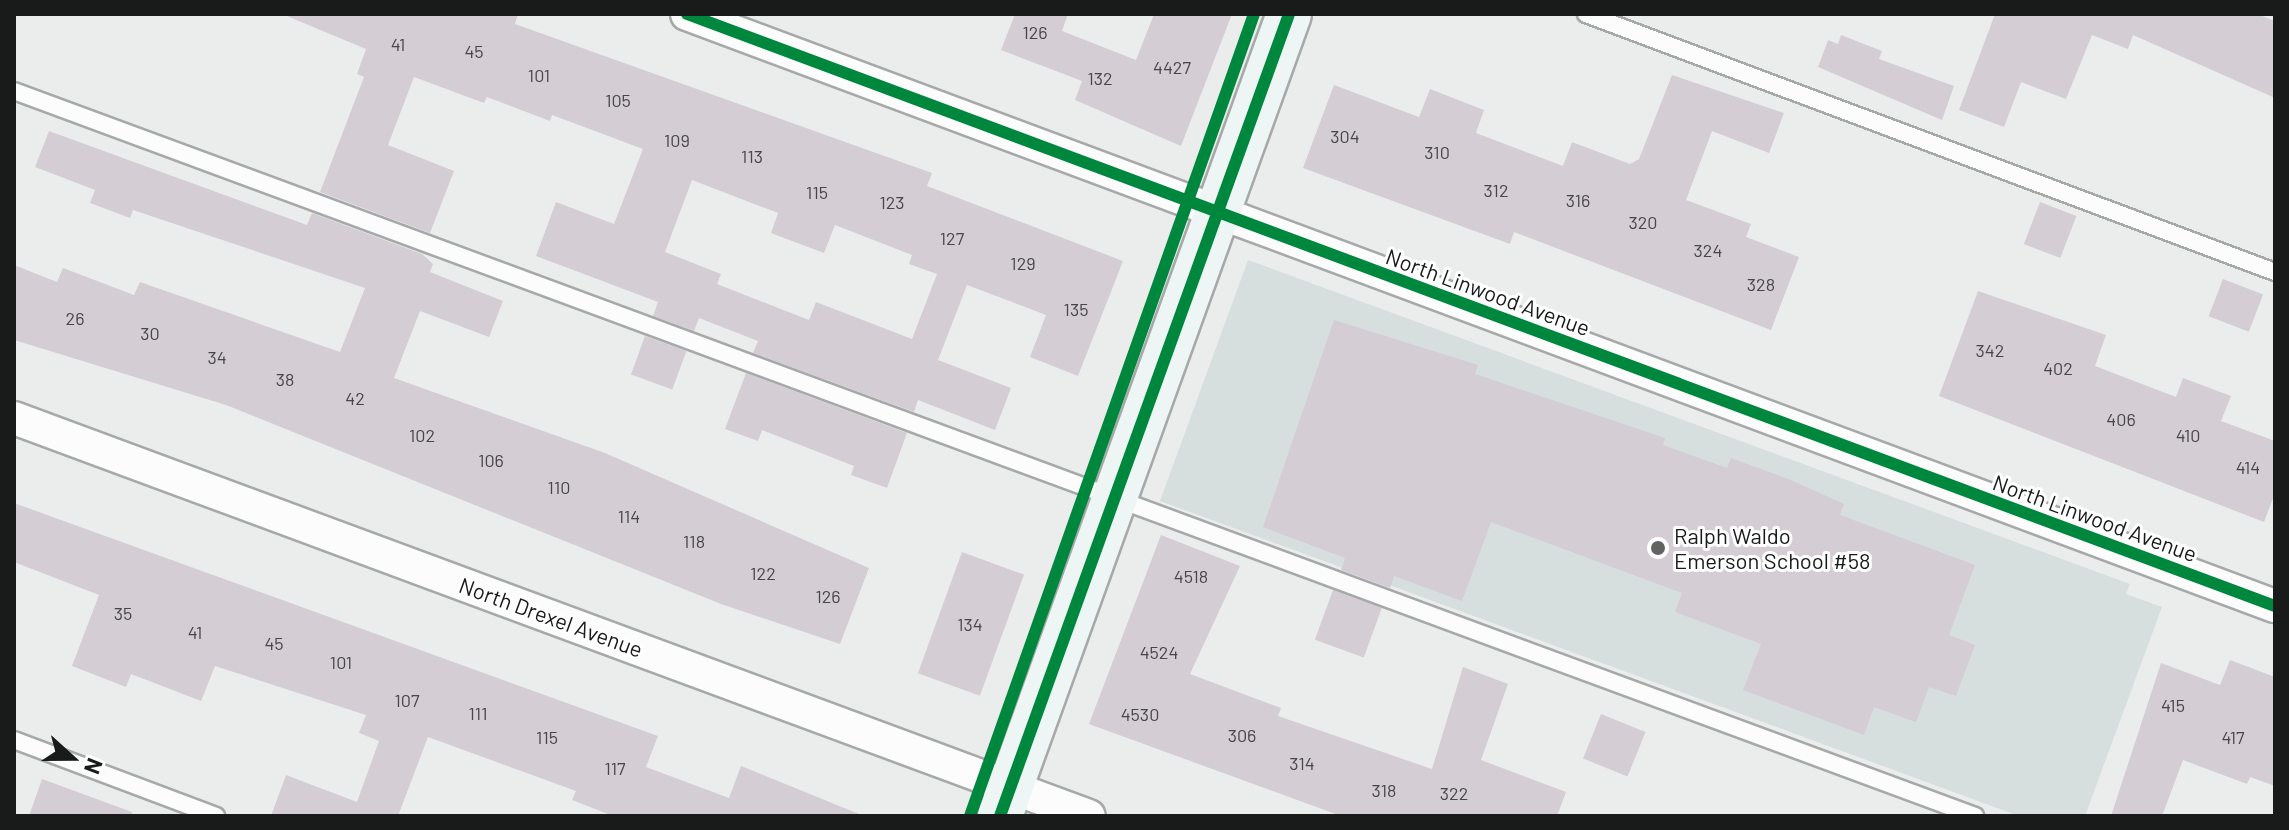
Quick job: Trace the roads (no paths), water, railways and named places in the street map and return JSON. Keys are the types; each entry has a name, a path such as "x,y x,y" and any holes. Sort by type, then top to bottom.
{"main road":[{"path":"1005,802 1289,14"}],"street":[{"name":"North Linwood Avenue","path":"687,14 2275,606"},
{"name":"North Drexel Avenue","path":"14,418 1005,802 1089,816"}],"lane":[{"path":"1586,14 2275,272"},
{"path":"14,91 1115,493 1975,816"},
{"path":"14,740 216,816"}],"place":[{"name":"Ralph Waldo Emerson School #58","path":"1658,548"}]}
